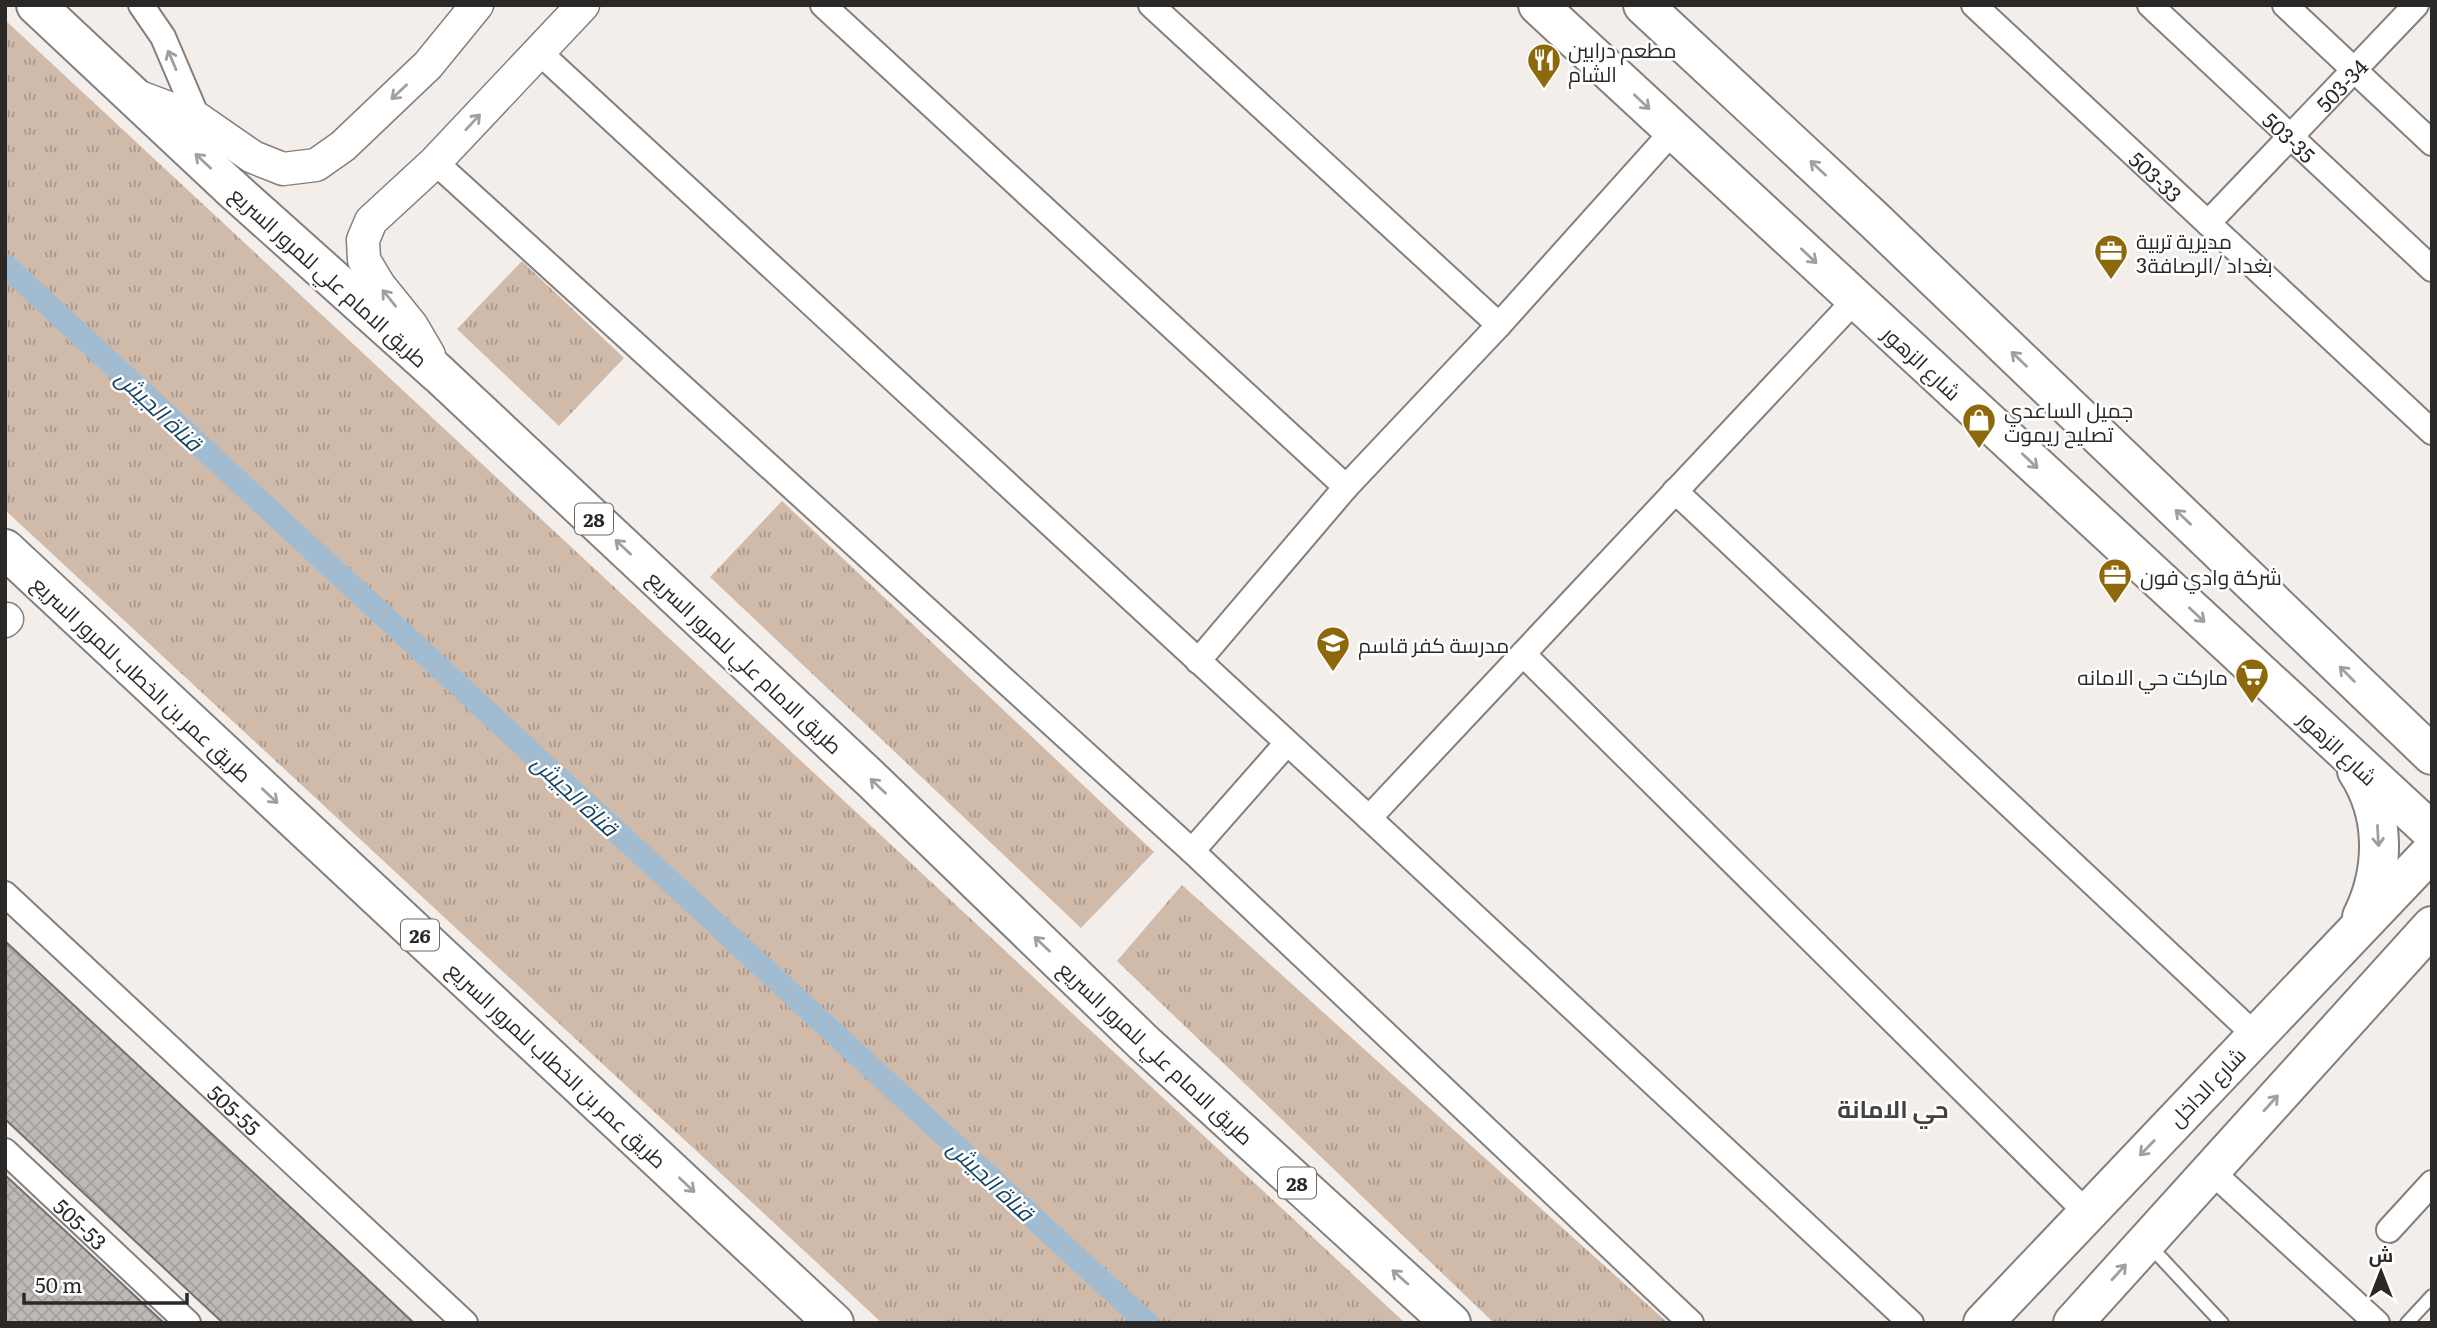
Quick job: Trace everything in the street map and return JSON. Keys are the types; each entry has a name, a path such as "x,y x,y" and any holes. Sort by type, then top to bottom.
{"main road":[{"name":"طريق الامام علي للمرور السريع","path":"36,5 229,186 440,375 873,781 1144,1043 1451,1323"},
{"name":"شارع الزهور","path":"1538,5 2432,832"},
{"path":"1643,5 1882,228 2432,755"},
{"name":"طريق عمر بن الخطاب للمرور السريع","path":"5,549 834,1323"},
{"path":"2384,710 2414,726 2432,731"},
{"path":"2344,752 2366,784 2378,821 2380,860 2371,898 2354,932"},
{"name":"شارع الداخل","path":"1983,1323 2432,851"},
{"path":"2073,1323 2432,926"},
{"path":"2392,970 2432,954"},
{"path":"2300,989 2342,1026"}],"street":[{"path":"141,5 163,37 198,119"},
{"path":"131,94 198,119 253,157 283,169 316,165 342,146 428,65 477,5"},
{"path":"440,375 412,326 379,285 364,260 363,240 371,221 435,162 583,5"},
{"path":"822,5 1346,488"},
{"path":"1151,5 1499,326"},
{"name":"503-35","path":"2150,5 2432,268"},
{"path":"2285,5 2432,143"},
{"name":"503-34","path":"2208,223 2416,5"},
{"name":"503-33","path":"1987,9 2208,223 2428,420"},
{"path":"539,52 1912,1323"},
{"path":"1198,661 1346,488 1499,326 1673,131"},
{"path":"435,162 1192,851 1691,1323"},
{"path":"1369,818 1856,299"},
{"path":"1675,491 2255,1035"},
{"path":"1523,654 2087,1212"},
{"path":"1192,851 1287,743"},
{"name":"505-55","path":"5,894 461,1322"},
{"name":"505-53","path":"5,1151 188,1323"},
{"path":"2211,1171 2377,1323"},
{"path":"2389,1230 2432,1183"}],"lane":[{"path":"2146,1242 2222,1323"},
{"path":"2407,1323 2432,1296"}],"green space":[{"path":"5,20 1405,1323 882,1323 5,510"},
{"path":"522,261 624,358 559,426 457,329"},
{"path":"782,501 1154,852 1081,928 710,577"},
{"path":"1182,885 1668,1323 1494,1323 1117,961"}],"building":[{"path":"5,941 414,1323 223,1323 75,1185 5,1119"},
{"path":"5,1175 47,1214 164,1323 5,1323"}],"waterway":[{"name":"قناة الجيش","path":"5,265 1147,1323"}],"place":[{"name":"مطعم درابين الشام","path":"1544,90"},
{"name":"مديرية تربية بغداد /الرصافة3","path":"2111,281"},
{"name":"جميل الساعدي تصليح ريموت","path":"1979,450"},
{"name":"شركة وادي فون","path":"2115,605"},
{"name":"مدرسة كفر قاسم","path":"1333,673"},
{"name":"ماركت حي الامانه","path":"2252,705"}],"district":[{"name":"حي الامانة","path":"1893,1107"}]}
